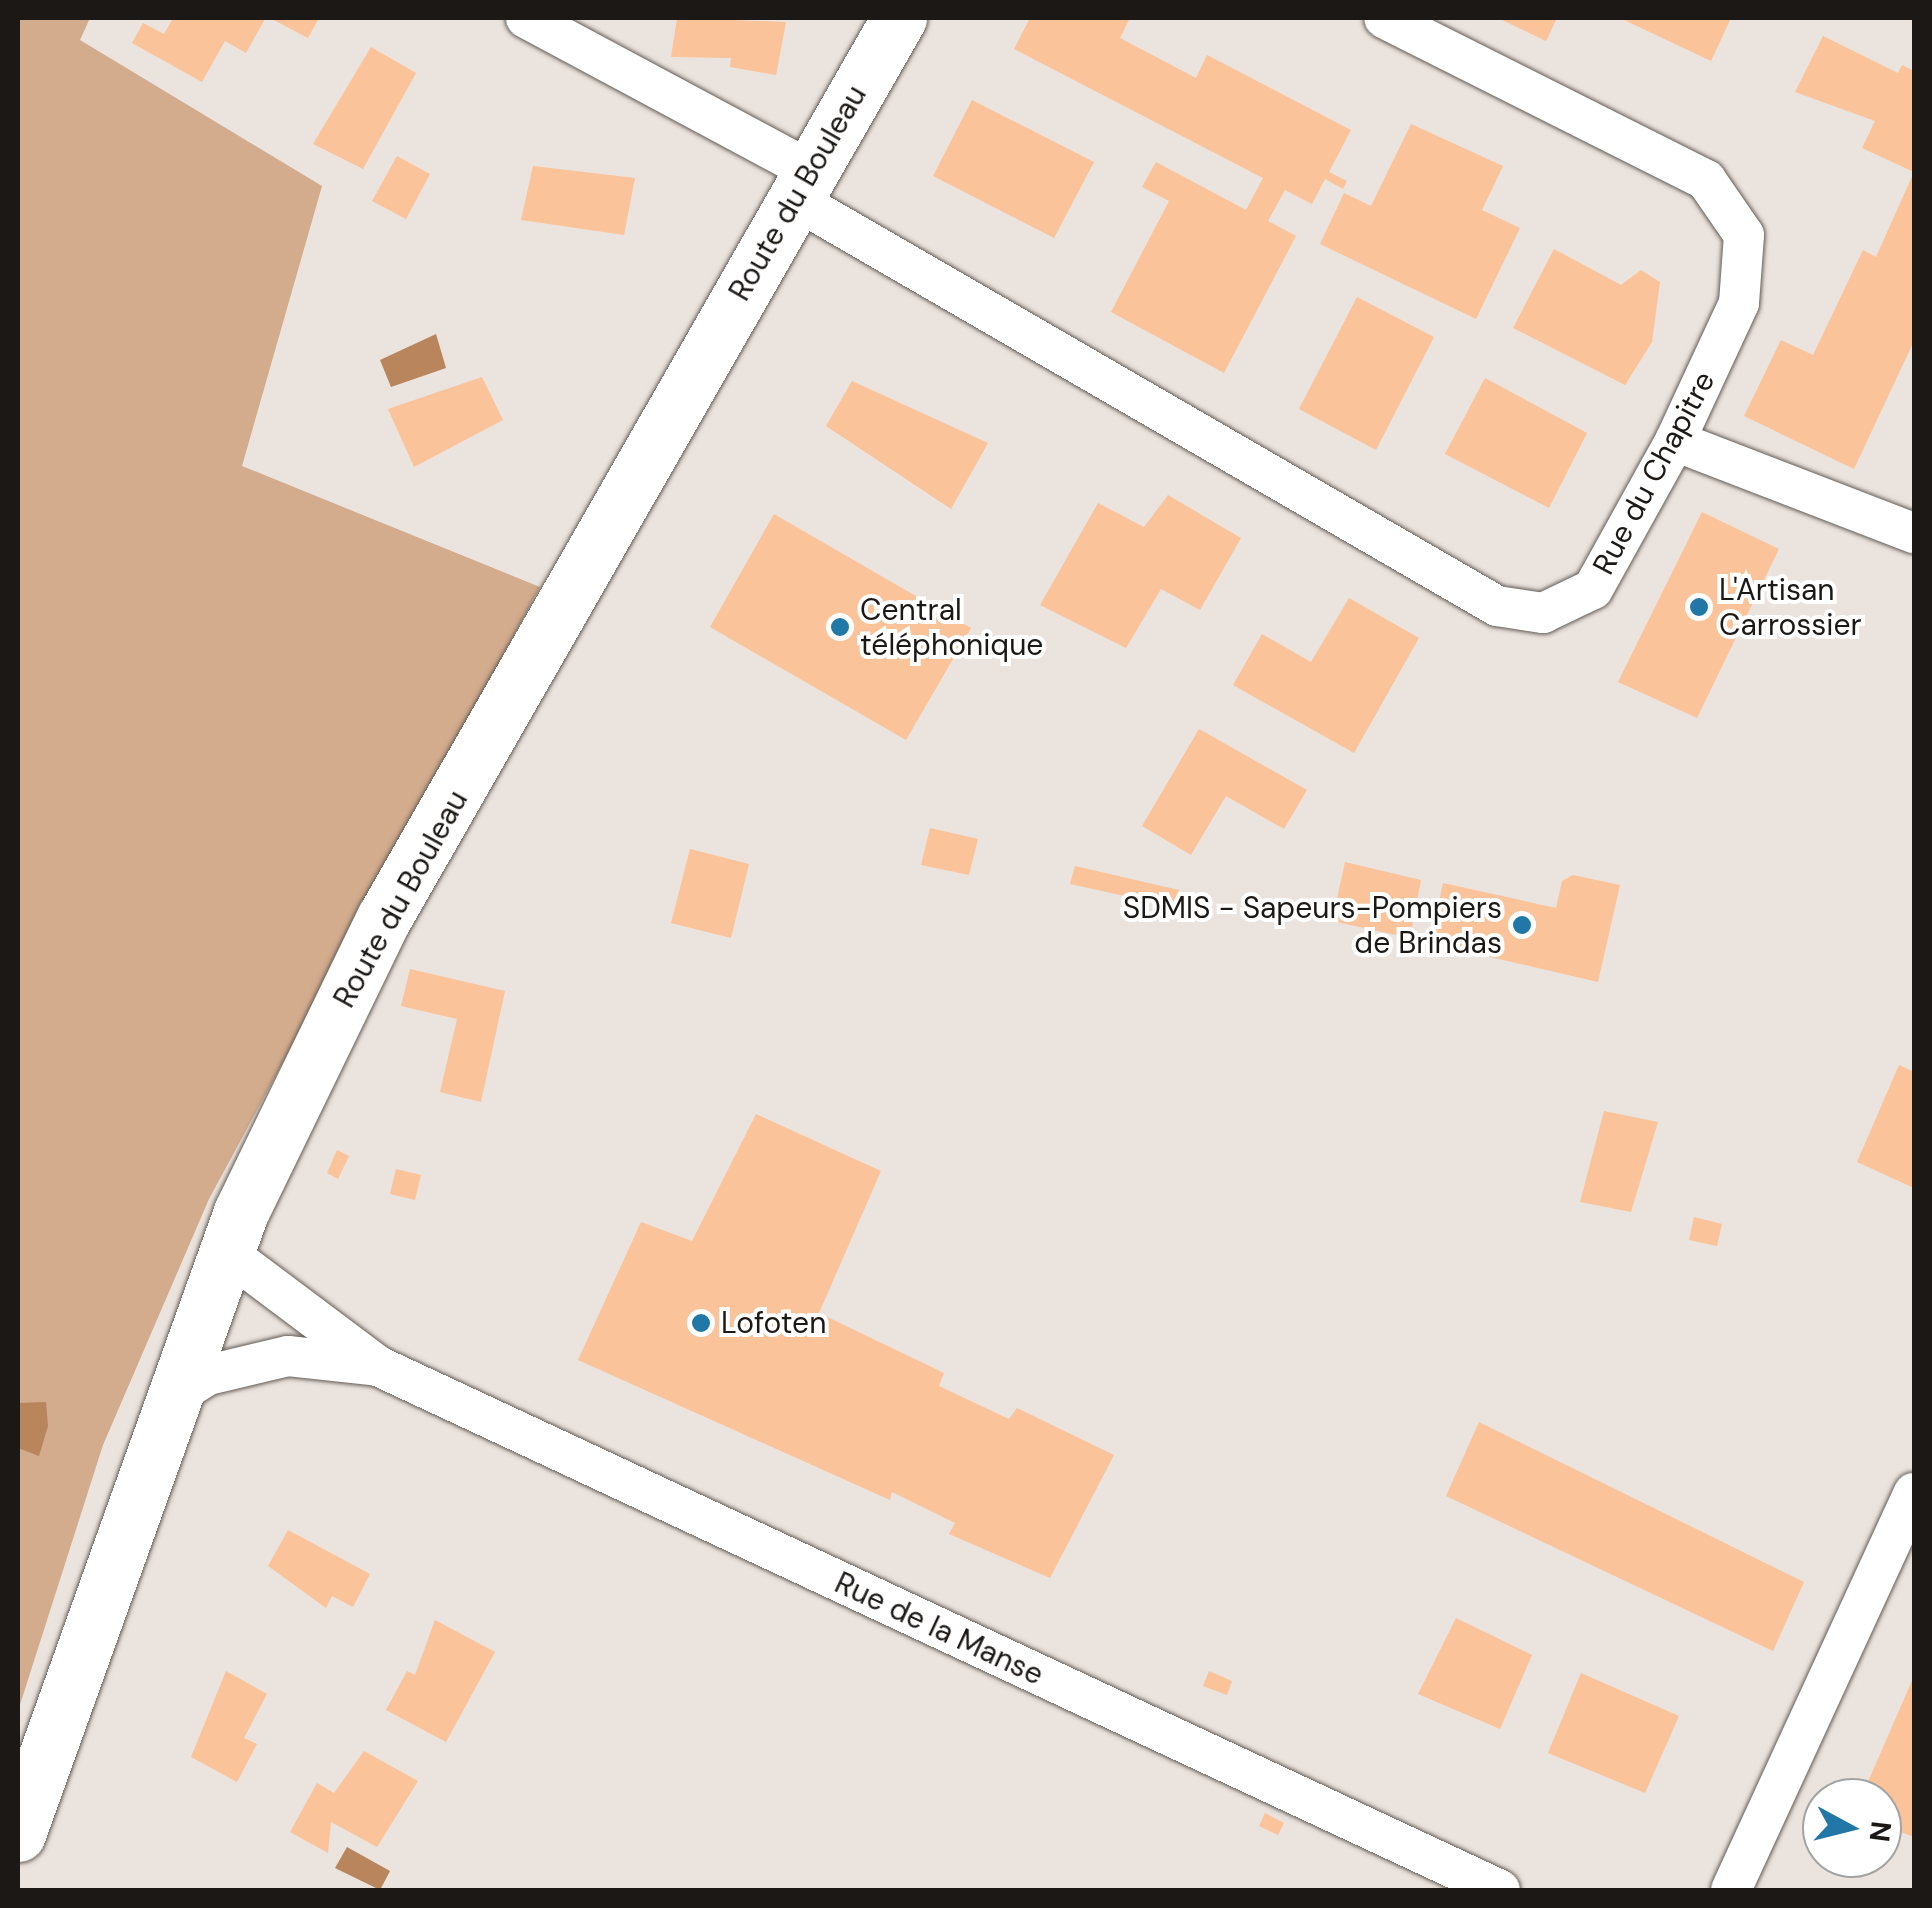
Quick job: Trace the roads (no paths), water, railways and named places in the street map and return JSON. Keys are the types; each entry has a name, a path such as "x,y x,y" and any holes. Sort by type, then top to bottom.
{"main road":[{"name":"Route du Bouleau","path":"18,1834 168,1400 226,1252 384,918 900,18"}],"street":[{"name":"Rue du Chapitre","path":"526,18 1497,606 1543,612 1593,588 1675,441 1739,302 1744,235 1706,180 1384,18"},
{"path":"1675,441 1912,538"},
{"path":"226,1252 378,1366"},
{"path":"168,1400 208,1375 288,1356 378,1366"},
{"name":"Rue de la Manse","path":"378,1366 1500,1890"},
{"path":"1731,1890 1909,1519"}],"place":[{"name":"L'Artisan Carrossier","path":"1699,607"},
{"name":"Central téléphonique","path":"840,627"},
{"name":"SDMIS - Sapeurs-Pompiers de Brindas","path":"1522,925"},
{"name":"Lofoten","path":"701,1323"}]}
